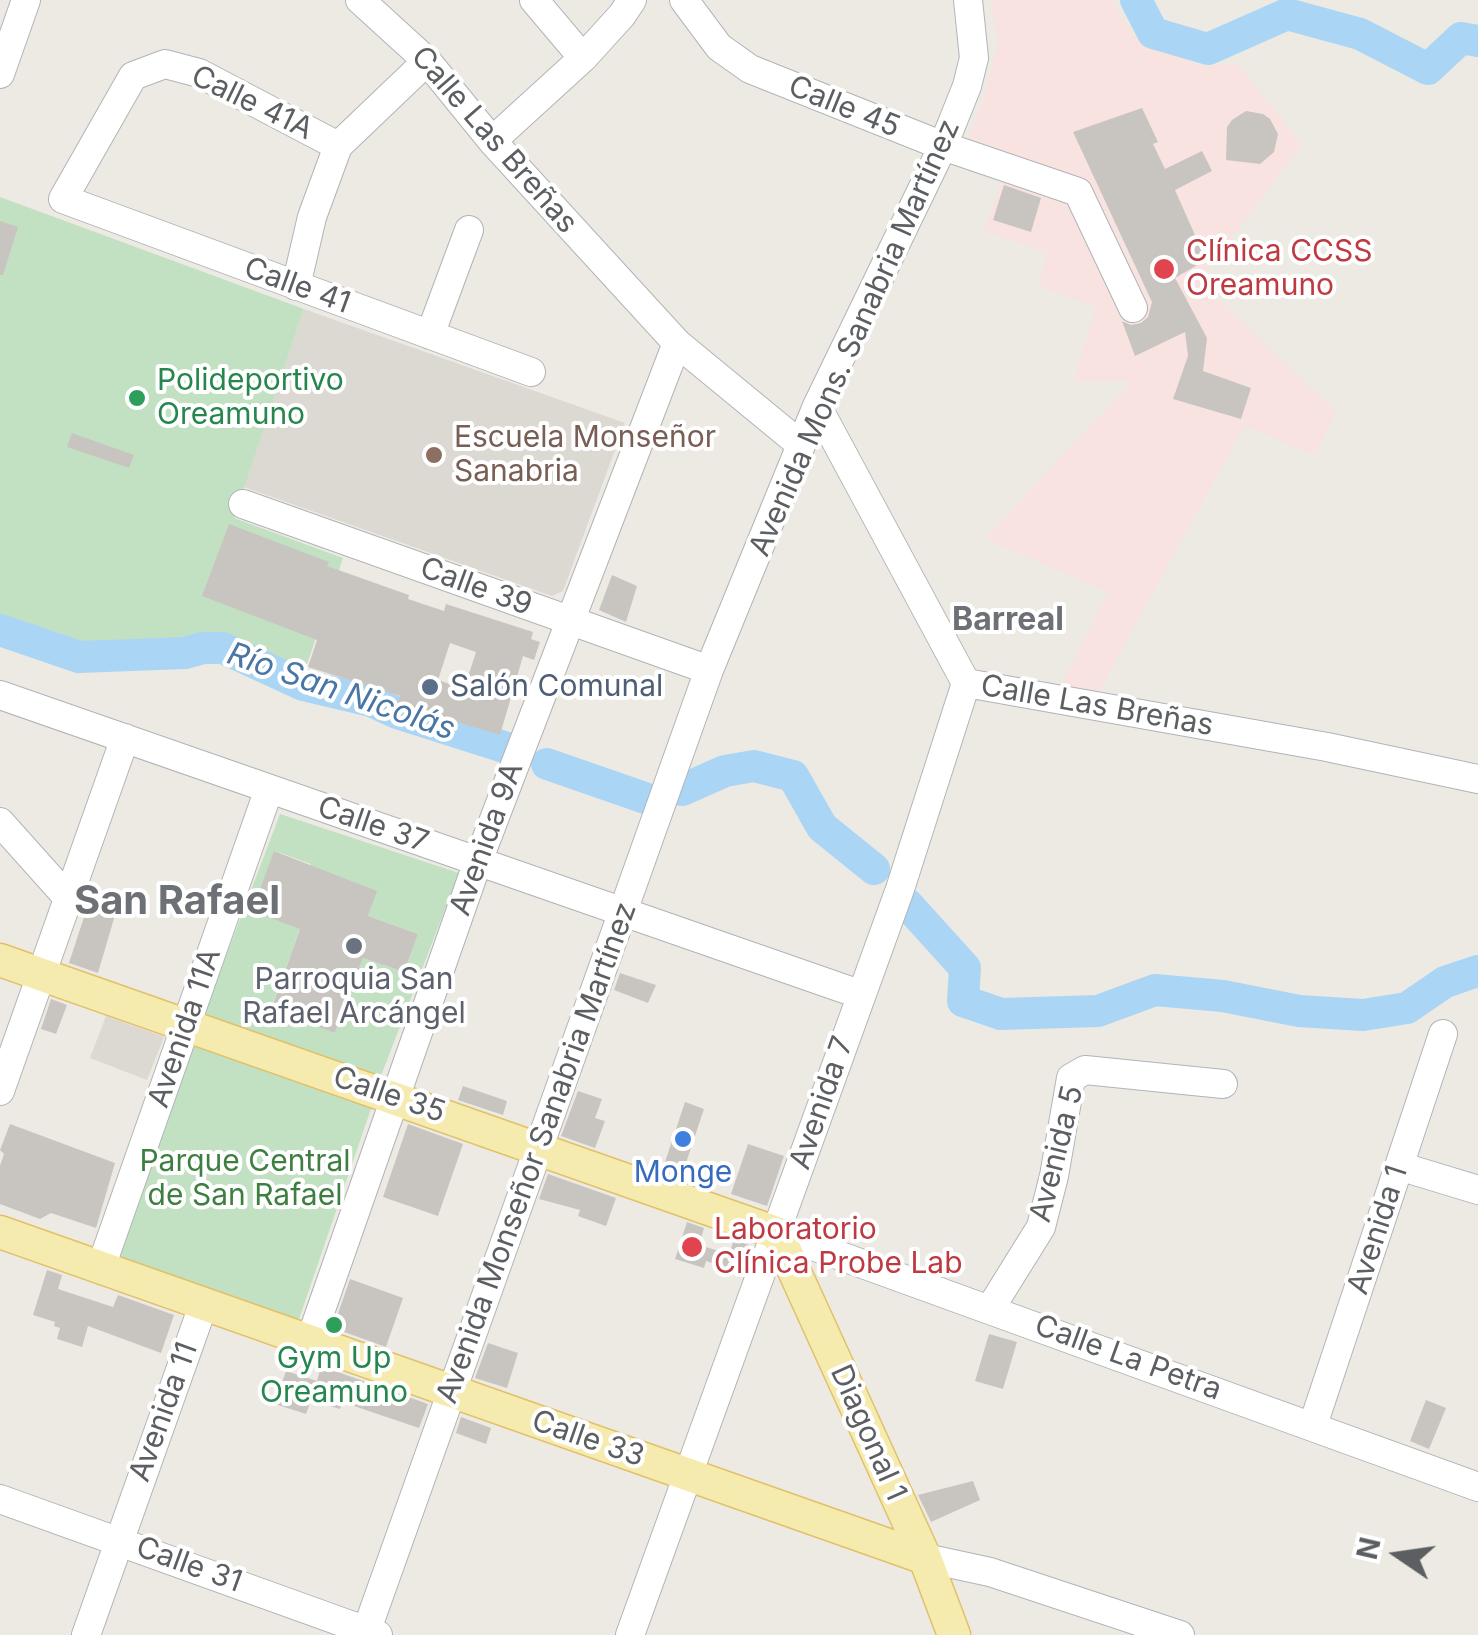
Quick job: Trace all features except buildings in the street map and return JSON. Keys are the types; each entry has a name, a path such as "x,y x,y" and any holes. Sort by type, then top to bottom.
{"main road":[{"name":"Calle 35","path":"0,960 777,1233"},
{"name":"Calle 33","path":"0,1232 925,1558"},
{"name":"Diagonal 1","path":"777,1233 925,1558 954,1635"}],"street":[{"path":"0,74 26,0"},
{"name":"Calle Las Breñas","path":"360,0 427,61 492,141 677,343 801,445"},
{"path":"534,0 583,58"},
{"path":"492,141 583,58 632,0"},
{"name":"Calle 45","path":"684,0 719,47 750,69 944,146 1078,192 1133,308"},
{"name":"Avenida Mons. Sanabria Martínez","path":"709,670 817,406 944,146 968,86 974,58 968,0"},
{"path":"296,286 312,216 338,146 427,61"},
{"name":"Calle 41A","path":"63,200 132,76 166,64 199,73 338,146"},
{"name":"Calle 41","path":"63,200 531,372"},
{"path":"430,335 470,230"},
{"name":"Avenida 9A","path":"310,1341 478,861 677,343"},
{"name":"Calle Las Breñas","path":"817,406 966,683 1478,778"},
{"name":"Calle 39","path":"243,504 709,670"},
{"name":"Avenida Monseñor Sanabria Martínez","path":"370,1634 452,1391 709,670"},
{"name":"Avenida 7","path":"630,1635 900,889 966,683"},
{"name":"Calle 37","path":"0,695 859,994"},
{"path":"0,1091 125,738"},
{"name":"Avenida 11A","path":"101,1267 270,788"},
{"path":"0,822 68,898"},
{"name":"Avenida 1","path":"1313,1425 1442,1034"},
{"name":"Avenida 5","path":"990,1309 1041,1227 1071,1078 1085,1070 1223,1084"},
{"path":"1399,1166 1478,1190"},
{"name":"Calle La Petra","path":"777,1233 1478,1487"},
{"name":"Avenida 11","path":"86,1635 204,1304"},
{"name":"Calle 31","path":"0,1499 370,1634"},
{"name":"Calle 33","path":"925,1558 990,1572 1180,1635"}],"shaded area":[{"path":"990,0 1112,0 1134,35 1165,52 1205,66 1237,63 1302,145 1199,281 1336,412 1315,455 1244,426 1097,695 1061,686 1108,592 985,539 1132,381 1074,381 1095,307 1039,286 1047,252 984,231 1003,179 959,162 984,99 998,41"},
{"name":"Escuela Monseñor Sanabria","path":"304,309 625,423 563,591 552,596 244,487"},
{"path":"106,1016 164,1037 147,1080 90,1058"}],"green space":[{"name":"Polideportivo Oreamuno","path":"0,197 304,309 234,518 343,558 305,670 212,634 150,649 84,646 0,616"},
{"path":"280,814 459,873 379,1081 203,1017","holes":["275,851 311,864 304,886 376,891 368,916 418,934 404,972 363,958 335,1033 271,1009 312,895 252,911"]},
{"name":"Parque Central de San Rafael","path":"192,1038 374,1100 298,1322 116,1260"}],"waterway":[{"path":"1136,0 1153,33 1208,49 1287,14 1360,34 1428,69 1461,38 1478,41"},
{"name":"Río San Nicolás","path":"0,630 79,657 223,648 303,685 371,701 504,747"},
{"name":"Río San Nicolás","path":"547,764 645,798"},
{"name":"Río San Nicolás","path":"682,790 725,771 754,766 793,776 822,827 874,869"},
{"name":"Río San Nicolás","path":"908,905 965,968 963,1001 1001,1014 1098,1011 1155,990 1223,996 1299,1011 1363,1015 1407,1008 1445,982 1478,971"}],"place":[{"name":"Clínica CCSS Oreamuno","path":"1164,269"},
{"name":"Polideportivo Oreamuno","path":"137,398"},
{"name":"Escuela Monseñor Sanabria","path":"434,455"},
{"name":"Salón Comunal","path":"430,687"},
{"name":"Parroquia San Rafael Arcángel","path":"354,946"},
{"name":"Monge","path":"683,1139"},
{"name":"Laboratorio Clínica Probe Lab","path":"692,1247"},
{"name":"Gym Up Oreamuno","path":"334,1325"}],"district":[{"name":"Barreal","path":"1008,620"},
{"name":"San Rafael","path":"177,902"}]}
